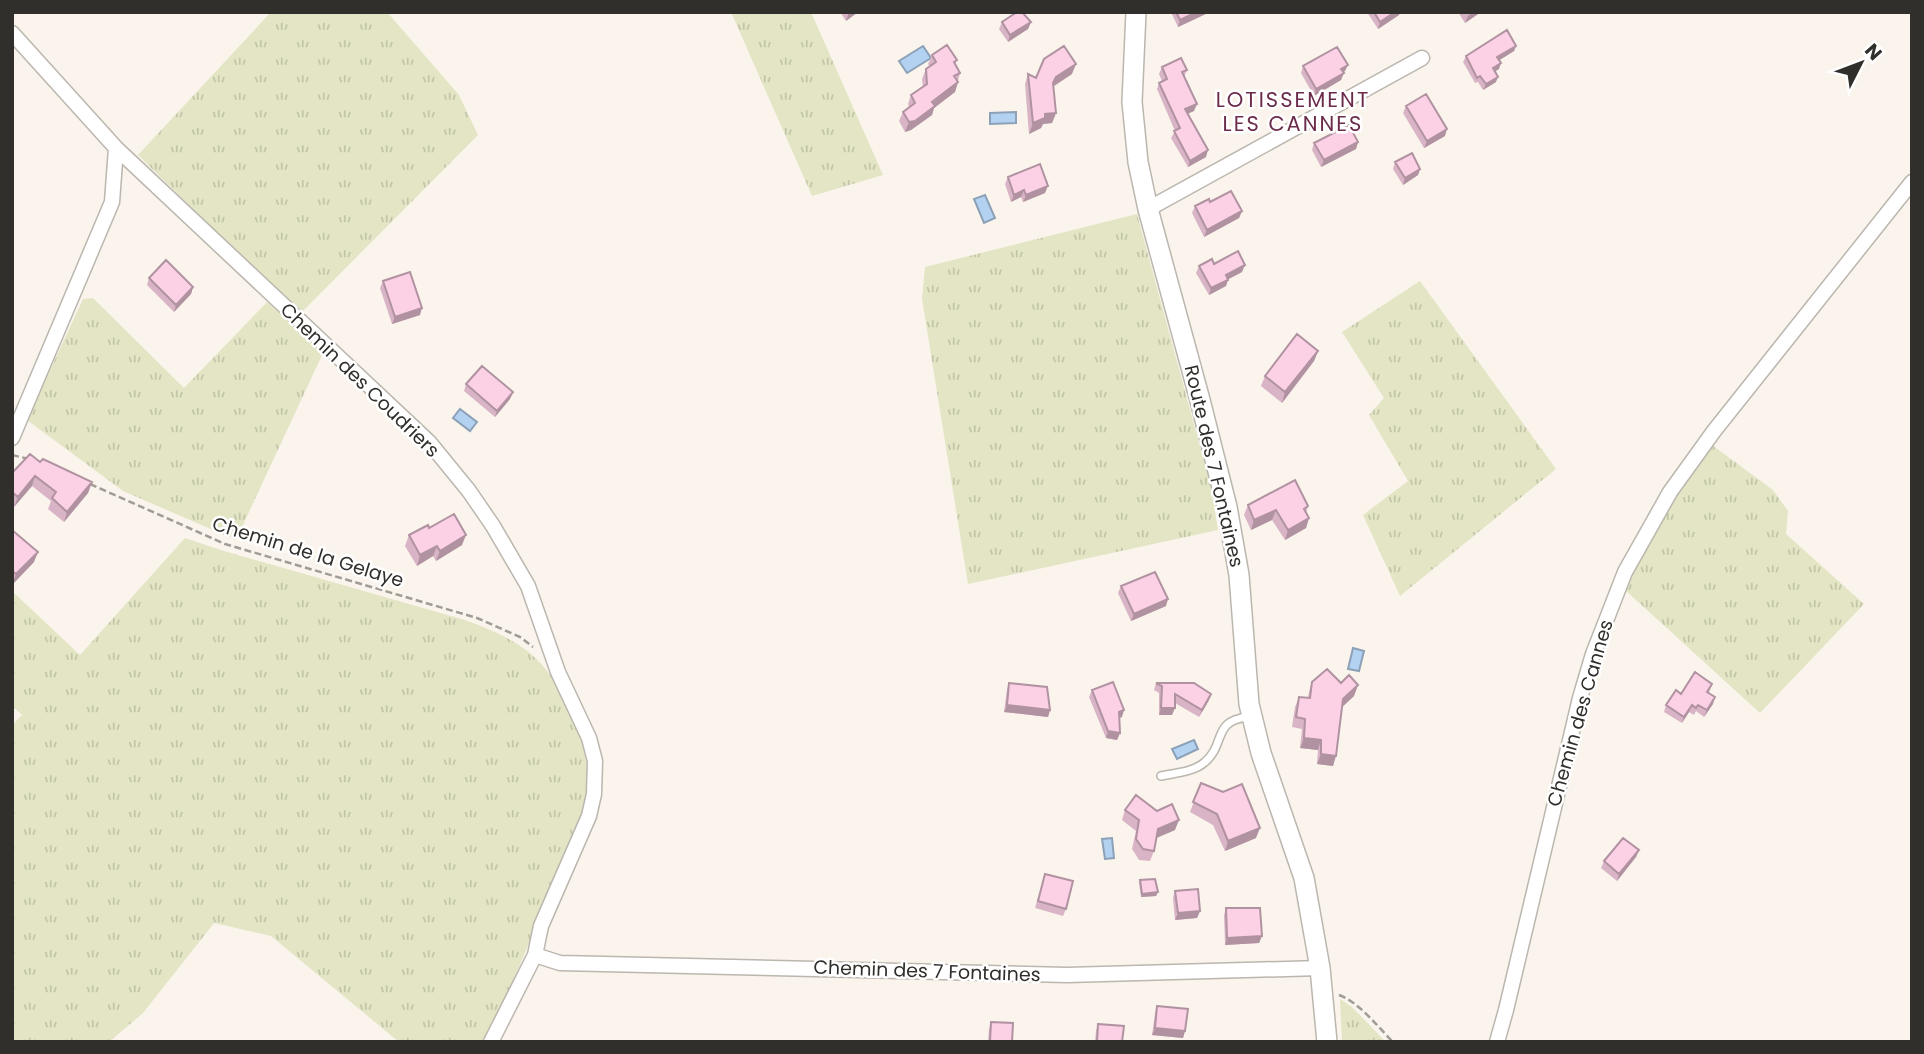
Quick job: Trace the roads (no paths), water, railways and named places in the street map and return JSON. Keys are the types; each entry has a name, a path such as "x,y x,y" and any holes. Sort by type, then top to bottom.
{"street":[{"name":"Route des 7 Fontaines","path":"1136,12 1132,103 1138,162 1227,507 1239,575 1252,717 1261,753 1304,878 1314,922 1327,1042"},
{"name":"Chemin des Coudriers","path":"12,33 116,148 429,442 469,491 528,586 558,672 589,738 595,761 596,780 589,816 541,926 535,955 491,1042"},
{"path":"1148,209 1422,58"},
{"path":"12,438 112,202 116,148"},
{"name":"Chemin des Cannes","path":"1497,1042 1580,698 1592,654 1625,572 1670,492 1714,431 1912,182"},
{"name":"Chemin des 7 Fontaines","path":"535,955 560,963 1067,975 1320,968"}],"lane":[{"path":"1161,776 1200,765 1212,754 1224,726 1239,718 1252,717"}],"water":[{"path":"923,46 931,58 907,73 899,61"},
{"path":"1016,112 1016,123 990,124 990,113"},
{"path":"985,195 995,218 984,223 974,199"},
{"path":"460,409 477,422 470,431 453,418"},
{"path":"1353,648 1364,651 1359,671 1348,669"},
{"path":"1194,740 1198,749 1177,759 1172,749"},
{"path":"1112,838 1114,858 1105,859 1102,839"}],"district":[{"name":"LOTISSEMENT LES CANNES","path":"1293,111"}]}
